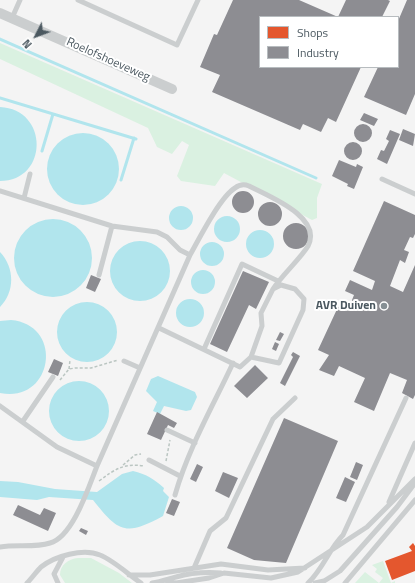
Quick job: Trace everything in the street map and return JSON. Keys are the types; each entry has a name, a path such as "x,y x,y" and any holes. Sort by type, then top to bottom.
{"street":[{"name":"Roelofshoeveweg","path":"0,13 172,89"}],"lane":[{"path":"12,18 20,0"},
{"path":"78,0 176,45 198,0"},
{"path":"24,198 30,174"},
{"path":"382,179 415,194"},
{"path":"0,547 50,543 60,538 67,530 83,501 190,255 204,228 234,188 243,184 290,207 306,224 311,235 308,246 273,289 261,313 262,326 251,357 240,367 159,328"},
{"path":"0,191 112,226 157,232 167,237 180,250 190,255"},
{"path":"99,275 112,226"},
{"path":"204,349 242,264 278,281"},
{"path":"251,357 279,363 303,310 304,299 295,289 281,285 273,289"},
{"path":"124,360 140,368"},
{"path":"175,495 180,476 234,363"},
{"path":"23,421 52,377"},
{"path":"194,568 210,531 226,518 273,419 295,398"},
{"path":"308,583 318,574 343,535 406,398"},
{"path":"0,406 23,421 57,447 97,466"},
{"path":"167,430 195,443"},
{"path":"387,506 415,443"},
{"path":"149,460 180,476"},
{"path":"152,583 208,572 271,578 298,572 306,568 334,547 367,527 415,479"},
{"path":"315,583 324,581 340,571 397,507 415,483"},
{"path":"345,583 415,500"},
{"path":"29,583 42,567 73,554 100,555 141,583"},
{"path":"58,583 54,574 63,557"},
{"path":"129,575 150,575 221,564 268,570 306,568"}],"path":[{"path":"46,387 61,379 69,369 70,360"},
{"path":"69,369 102,366 113,360 124,360"},
{"path":"123,465 161,466 168,457 169,442 173,433"},
{"path":"88,489 93,487 111,471 123,465 135,455 141,454"}],"green space":[{"path":"0,43 322,184 317,198 317,218 312,220 224,173 215,186 181,181 177,176 189,145 182,141 172,154 157,147 148,128 0,59"},
{"path":"78,558 91,558 119,573 132,583 65,583 60,575 61,568 68,561"},
{"path":"383,561 391,583 379,583 383,578 375,572 377,569 372,565"},
{"path":"365,572 379,583 355,583"}],"water":[{"path":"0,107 16,111 28,119 34,131 37,145 34,158 28,170 16,178 0,181"},
{"path":"83,133 103,139 113,149 119,169 113,189 103,199 83,205 63,199 53,189 47,169 53,149 63,139"},
{"path":"181,206 189,210 193,218 189,226 181,230 173,226 169,218 173,210"},
{"path":"227,216 236,220 240,229 236,238 227,242 218,238 214,229 218,220"},
{"path":"53,219 68,222 80,231 89,243 92,258 89,273 80,285 68,294 53,297 38,294 26,285 17,273 14,258 17,243 26,231 38,222"},
{"path":"260,230 270,234 274,244 270,254 260,258 250,254 246,244 250,234"},
{"path":"134,241 146,241 162,249 168,259 170,271 168,283 162,293 146,301 134,301 118,293 110,277 110,265 118,249"},
{"path":"212,242 220,246 224,254 220,262 212,266 204,262 200,254 204,246"},
{"path":"0,252 5,258 11,272 11,287 5,301 0,307"},
{"path":"203,270 208,271 214,277 214,287 208,293 203,294 198,293 192,287 191,282 192,277 198,271"},
{"path":"190,299 200,303 204,313 200,323 190,327 180,323 176,313 180,303"},
{"path":"87,302 104,307 112,315 117,332 112,349 104,357 87,362 70,357 62,349 57,332 62,315 70,307"},
{"path":"11,320 28,325 40,335 45,348 46,362 41,376 32,387 18,393 0,393 0,321"},
{"path":"158,376 195,392 197,397 191,410 186,411 164,406 160,414 153,411 157,402 146,391 151,379"},
{"path":"79,381 95,386 100,390 104,395 109,411 104,427 100,432 95,436 79,441 63,436 58,432 54,427 49,411 54,395 58,390 63,386"},
{"path":"133,471 146,475 157,482 164,488 163,491 169,497 163,516 140,527 124,528 117,525 93,500 49,497 37,500 0,497 0,481 18,482 55,489 97,492 122,474"}],"building: Shops":[{"path":"413,543 415,546 415,571 392,580 385,561 412,551 409,547"}],"building: Industry":[{"path":"233,0 299,0 336,16 259,16 259,68 361,68 336,122 328,118 321,132 303,124 300,130 212,92 220,75 200,67 214,34 217,35"},
{"path":"346,0 390,1 382,16 338,16"},
{"path":"407,0 415,0 415,94 406,115 364,97 378,68 399,68 399,19"},
{"path":"364,113 378,119 374,126 360,120"},
{"path":"359,124 367,124 372,129 370,140 367,142 359,142 354,137 354,129"},
{"path":"403,129 415,134 413,146 399,140"},
{"path":"390,130 400,134 387,164 377,159 381,150 384,151 389,141 386,139"},
{"path":"349,142 357,142 362,147 360,158 357,160 349,160 344,155 344,147"},
{"path":"339,160 356,167 357,164 363,167 354,189 347,186 348,184 332,176"},
{"path":"239,191 247,191 254,198 254,206 247,213 239,213 232,206 232,198"},
{"name":"AVR Duiven","path":"384,201 415,215 415,234 413,238 410,237 404,250 409,252 405,263 400,260 390,286 403,292 415,265 415,395 413,399 402,393 407,380 390,373 374,411 354,402 365,378 339,366 334,376 319,370 329,355 318,350 338,307 347,311 354,305 352,300 354,295 345,291 350,280 372,290 375,281 353,271"},
{"path":"270,202 275,203 281,209 281,219 275,225 270,226 265,225 259,219 258,214 259,209 265,203"},
{"path":"296,223 305,227 309,236 305,245 296,249 287,245 283,236 287,227"},
{"path":"243,271 269,282 256,309 249,305 227,352 210,344"},
{"path":"91,275 101,279 95,292 86,288"},
{"path":"280,332 284,334 280,341 276,340"},
{"path":"275,342 279,344 276,351 272,349"},
{"path":"293,352 300,356 285,386 280,383 293,357 291,355"},
{"path":"54,359 63,363 58,376 48,372"},
{"path":"255,365 268,378 247,398 234,386"},
{"path":"157,412 177,423 174,428 168,425 161,440 147,434"},
{"path":"284,418 338,441 286,563 254,560 227,548"},
{"path":"356,462 363,465 357,480 350,477"},
{"path":"197,464 203,467 196,482 190,479"},
{"path":"223,472 238,478 229,498 215,491"},
{"path":"345,477 355,482 346,502 336,498"},
{"path":"172,499 180,502 174,516 166,513"},
{"path":"18,505 40,515 44,508 56,513 48,531 13,515"},
{"path":"81,528 88,531 86,535 79,531"}],"waterway":[{"path":"0,39 316,178"},
{"path":"0,98 136,139"},
{"path":"42,151 53,114"},
{"path":"121,180 134,138"}],"place":[{"name":"AVR Duiven","path":"384,306"}]}
